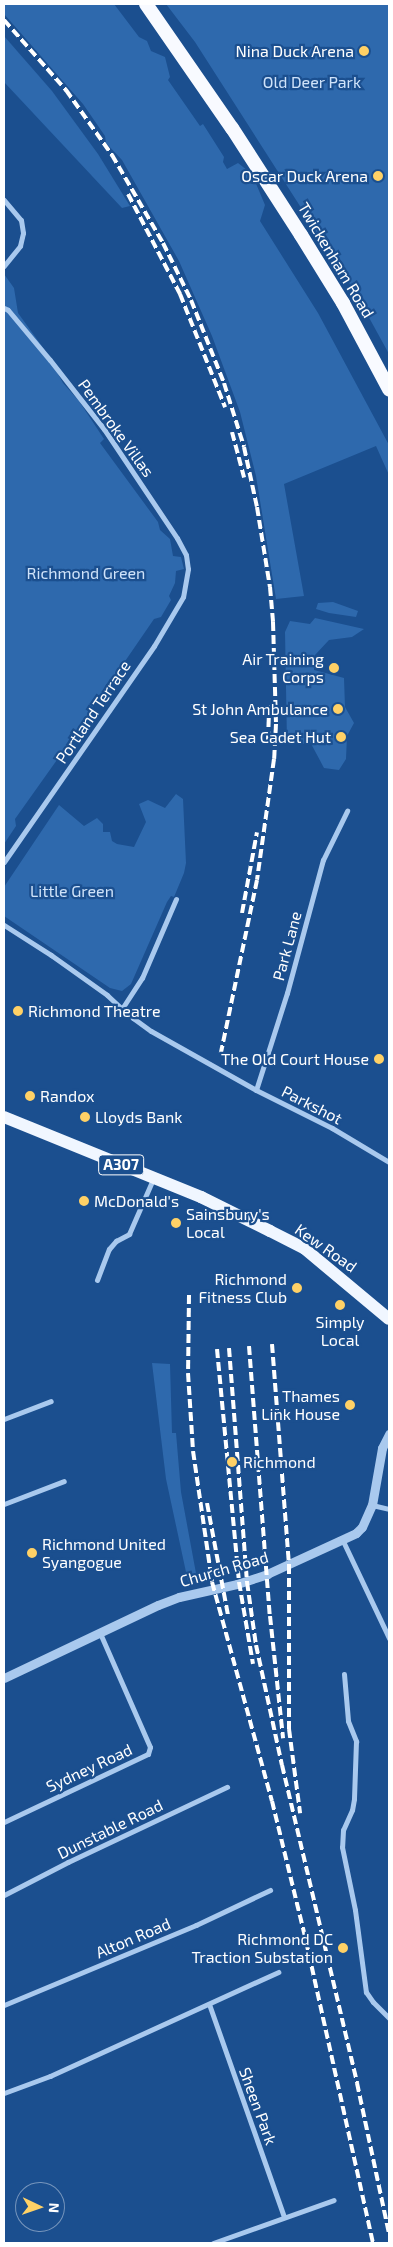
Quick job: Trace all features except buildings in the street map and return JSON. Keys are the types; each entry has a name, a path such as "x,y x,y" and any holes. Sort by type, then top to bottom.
{"highway":[{"name":"Twickenham Road","path":"146,4 227,120 301,235 343,303 389,389"}],"main road":[{"name":"A307","path":"4,1117 154,1178"},
{"name":"Kew Road","path":"154,1178 201,1197 305,1249 389,1319"}],"street":[{"path":"4,200 21,220 23,233 20,246 4,266"},
{"name":"Pembroke Villas","path":"6,309 104,429 178,538 186,555 188,569"},
{"name":"Portland Terrace","path":"4,862 163,631 183,597 188,569"},
{"name":"Park Lane","path":"256,1090 287,992 323,860 347,811"},
{"path":"4,925 51,955 107,995 122,1009 142,978 176,899"},
{"name":"Parkshot","path":"123,1007 133,1018 151,1031 256,1090 332,1128 389,1162"},
{"path":"97,1280 109,1249 116,1241 129,1234 154,1178"},
{"path":"4,1419 51,1401"},
{"name":"Church Road","path":"4,1678 179,1597 237,1584 267,1574 342,1539 362,1527 372,1505 382,1448 389,1434"},
{"path":"4,1504 64,1481"},
{"path":"372,1505 389,1509"},
{"path":"342,1539 389,1638"},
{"name":"Sydney Road","path":"4,1822 148,1754 150,1747 100,1633"},
{"path":"344,1674 348,1721 356,1742 354,1799 352,1810 343,1830 342,1847 355,1910 366,1992 389,2018"},
{"name":"Dunstable Road","path":"4,1895 227,1787"},
{"name":"Alton Road","path":"4,2005 196,1925 270,1890"},
{"path":"4,2093 50,2076 278,1972"},
{"name":"Sheen Park","path":"209,2004 284,2217"},
{"path":"212,2243 334,2200"}],"green space":[{"path":"4,4 114,4 139,37 147,41 151,51 165,57 170,77 168,80 200,126 203,124 224,157 223,162 227,169 238,163 252,174 265,205 260,221 318,313 389,445 389,475 376,446 284,484 304,596 276,599 256,476 240,412 212,336 179,261 122,160 106,143 105,136 83,104 4,14"},
{"name":"Old Deer Park","path":"166,4 389,4 389,354 355,292 195,42"},
{"path":"4,36 52,91 98,154 130,206 122,208 4,82"},
{"name":"Richmond Green","path":"4,274 14,288 18,313 44,349 63,383 79,401 104,439 100,443 158,522 160,530 170,539 173,556 181,557 184,569 176,571 175,583 169,596 171,600 161,617 154,619 73,737 71,750 64,750 15,819 16,826 4,844"},
{"path":"333,602 358,611 356,617 316,609 318,603"},
{"path":"315,618 364,629 352,637 329,640 315,655 314,670 344,678 345,707 354,723 347,736 346,759 339,770 324,768 308,738 304,744 287,743 285,632 290,621 310,624"},
{"name":"Little Green","path":"176,794 183,799 186,863 184,873 174,897 171,896 167,902 131,984 122,991 110,988 4,916 4,887 59,805 84,826 97,818 103,824 103,832 110,832 112,841 117,844 134,847 146,822 139,804 148,800 165,808"},
{"path":"152,1363 170,1364 172,1433 176,1433 181,1492 198,1584 189,1586 166,1479"}],"railway":[{"path":"4,20 66,90 112,155 163,243 191,300 224,383 244,447 257,507 270,587 273,622 276,724 274,759 257,880 221,1053"},
{"path":"128,194 180,294 225,407"},
{"path":"232,432 244,477"},
{"path":"268,740 269,705"},
{"path":"242,913 257,832"},
{"path":"189,1295 188,1373 193,1451 212,1582 272,1801 306,1941 373,2243"},
{"path":"272,1344 289,1565 289,1729 300,1813"},
{"path":"249,1346 270,1616 283,1738"},
{"path":"229,1348 247,1582 256,1645 282,1765 357,2083 389,2233"},
{"path":"217,1349 239,1582 253,1664"},
{"path":"207,1503 228,1615"}],"place":[{"name":"Nina Duck Arena","path":"364,51"},
{"name":"Oscar Duck Arena","path":"378,176"},
{"name":"Air Training Corps","path":"334,668"},
{"name":"St John Ambulance","path":"338,709"},
{"name":"Sea Cadet Hut","path":"341,737"},
{"name":"Richmond Theatre","path":"18,1011"},
{"name":"The Old Court House","path":"379,1059"},
{"name":"Randox","path":"30,1096"},
{"name":"Lloyds Bank","path":"85,1117"},
{"name":"McDonald's","path":"84,1201"},
{"name":"Sainsbury's Local","path":"176,1223"},
{"name":"Richmond Fitness Club","path":"297,1288"},
{"name":"Simply Local","path":"340,1305"},
{"name":"Thames Link House","path":"350,1405"},
{"name":"Richmond","path":"232,1462"},
{"name":"Richmond United Syangogue","path":"32,1553"},
{"name":"Richmond DC Traction Substation","path":"343,1948"}]}
